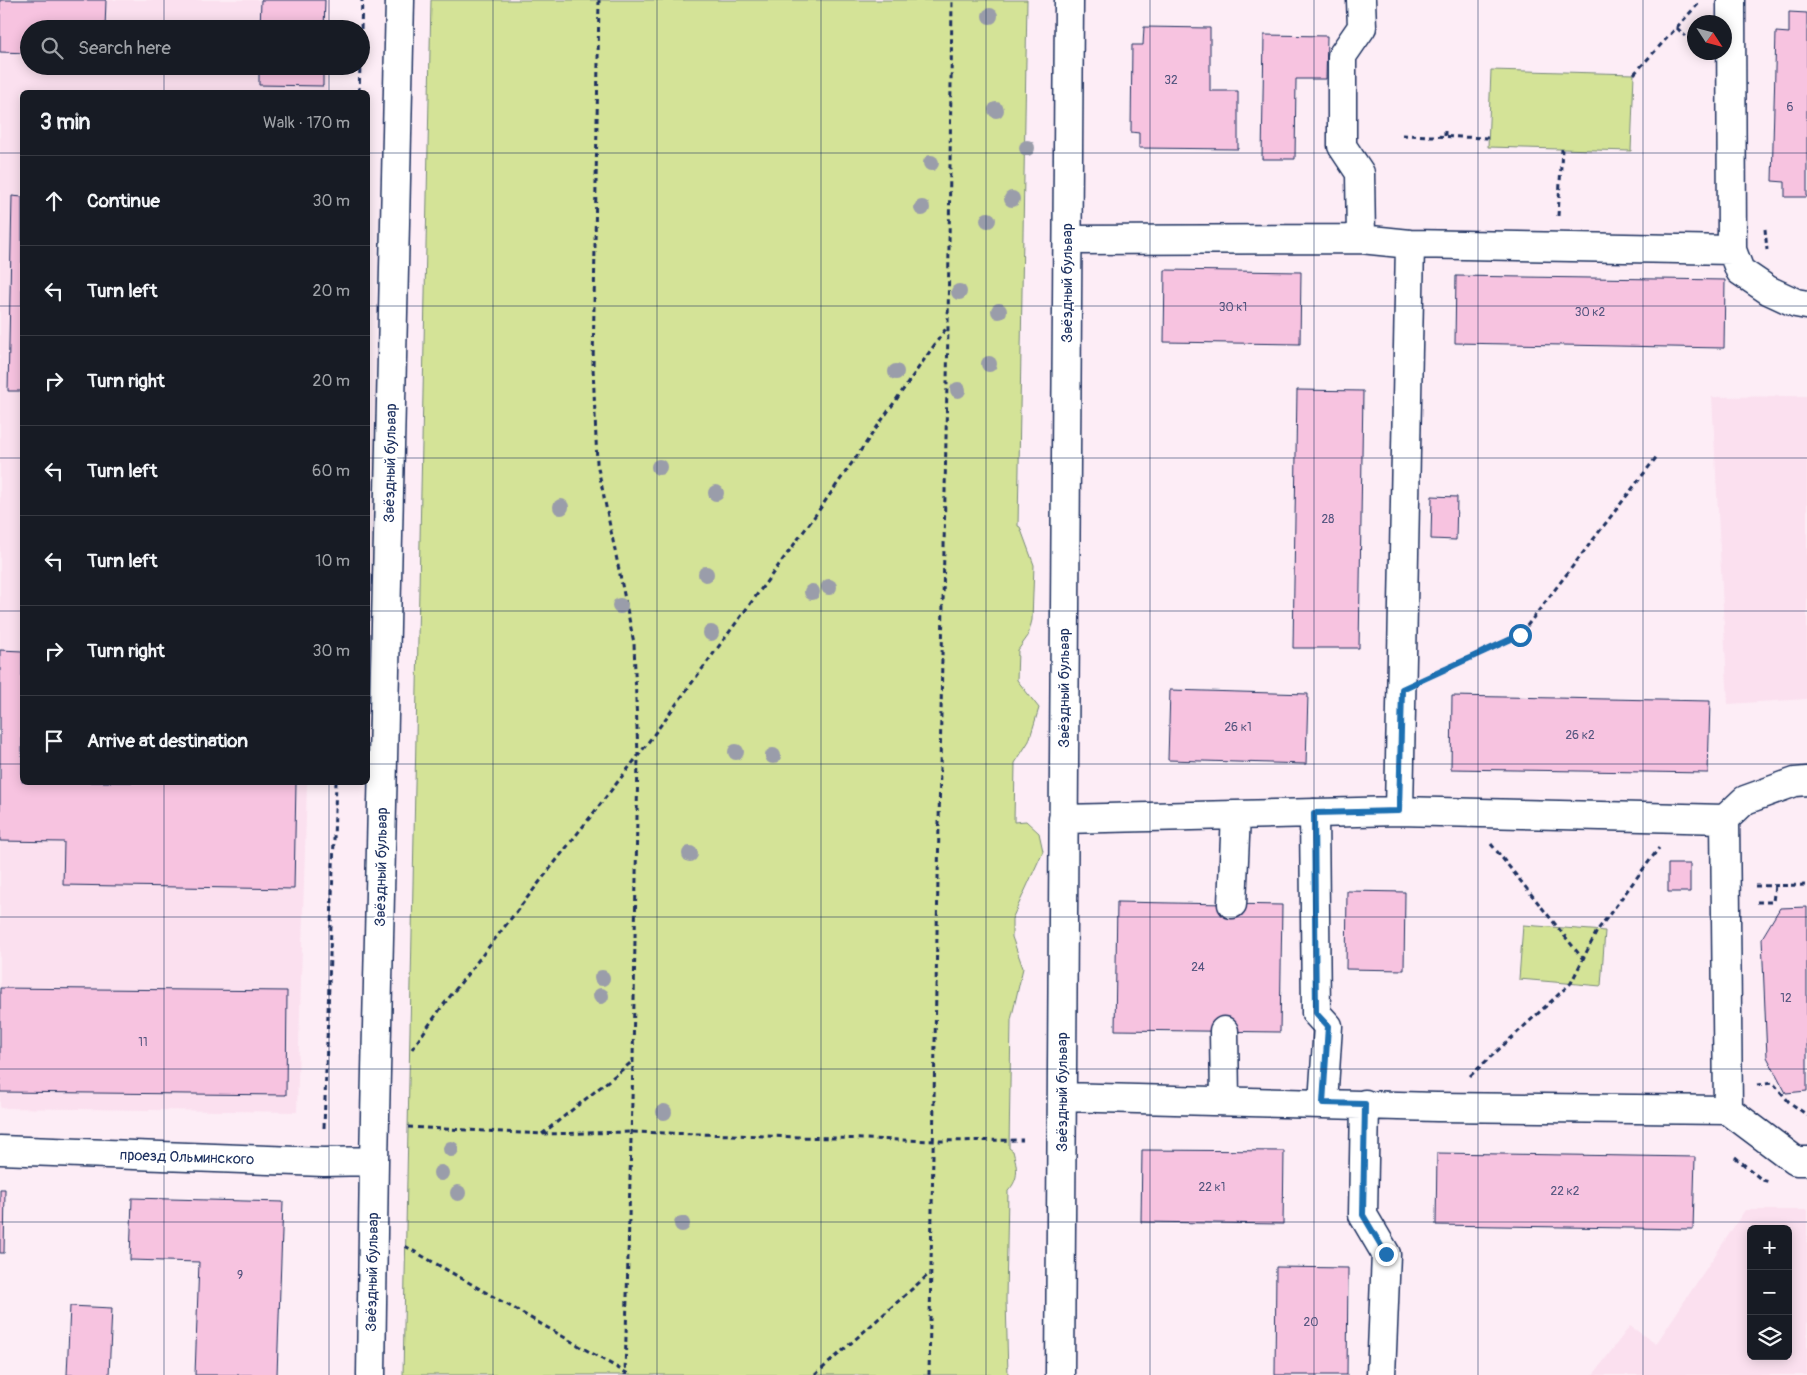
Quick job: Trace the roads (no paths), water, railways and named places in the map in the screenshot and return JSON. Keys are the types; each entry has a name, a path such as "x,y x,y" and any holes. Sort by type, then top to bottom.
{"street":[{"name":"Звёздный бульвар","path":"371,1375 374,1161 400,0"},
{"name":"Звёздный бульвар","path":"1060,1375 1069,0"},
{"path":"1361,239 1360,173 1342,146 1342,56 1362,27 1362,0"},
{"path":"1731,0 1732,250 1740,271 1768,290 1796,303 1807,305"},
{"path":"1068,240 1361,239 1410,244 1732,250"},
{"path":"1399,811 1410,244"},
{"path":"1063,819 1399,811 1725,819 1745,800 1795,782 1807,781"},
{"path":"1314,813 1316,1013 1328,1026 1323,1103"},
{"path":"1232,904 1236,815"},
{"path":"1725,819 1728,1110"},
{"path":"1224,1031 1225,1101"},
{"path":"1062,1096 1437,1107 1728,1110 1796,1161 1807,1161"},
{"path":"1365,1104 1363,1215 1386,1254 1381,1375"},
{"name":"проезд Ольминского","path":"0,1150 324,1162 374,1161"}]}
